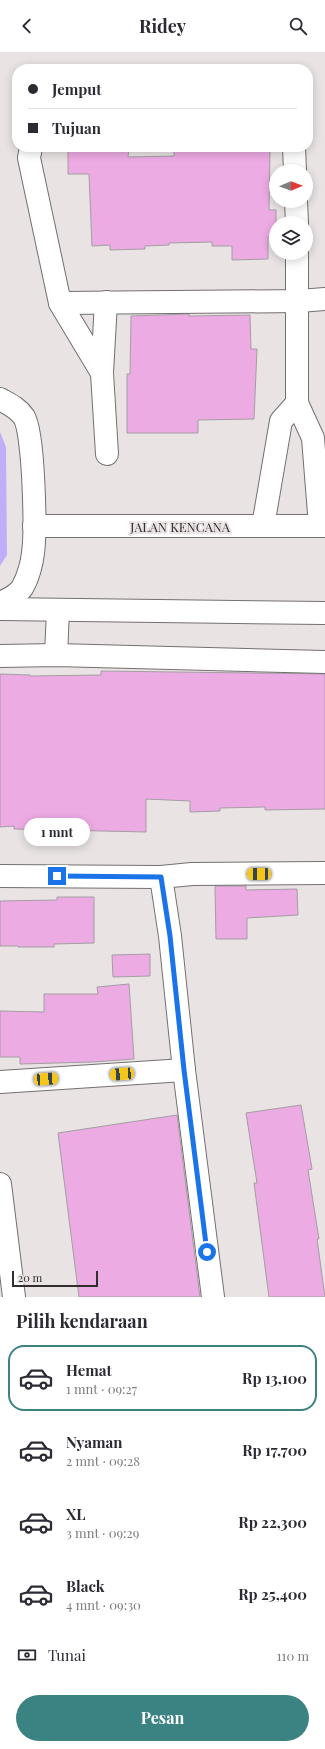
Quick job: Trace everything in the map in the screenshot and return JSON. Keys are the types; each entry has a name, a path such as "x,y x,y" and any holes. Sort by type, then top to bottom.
{"street":[{"path":"30,152 29,158 60,303 102,373"},
{"path":"294,152 295,164"},
{"path":"297,260 297,403 313,438 322,526"},
{"path":"60,303 298,301 325,299"},
{"path":"106,302 102,373 107,454"},
{"path":"0,603 6,601 22,588 28,573 33,553 34,526 33,470 30,433 25,418 2,396"},
{"path":"263,526 281,422 297,403"},
{"name":"JALAN KENCANA","path":"34,526 322,526"},
{"path":"0,609 325,613"},
{"path":"56,655 58,610"},
{"path":"0,656 56,655 325,662"},
{"path":"0,876 161,877 192,874 325,873"},
{"path":"161,877 170,936 184,1070 213,1297"},
{"path":"0,1082 184,1070"},
{"path":"0,1184 5,1260 14,1297"}],"shaded area":[{"path":"0,432 6,447 7,555 0,566"}],"building":[{"path":"68,152 128,152 128,157 174,156 174,152 270,152 269,210 276,210 276,216 269,216 268,259 232,260 232,246 212,246 212,242 169,243 169,245 145,246 145,249 110,250 110,245 92,246 89,174 68,174"},
{"path":"189,314 189,316 250,315 251,349 257,349 254,419 198,420 198,433 127,433 127,374 130,374 131,316"},
{"path":"101,671 325,674 325,809 265,810 265,807 220,808 220,811 190,812 190,801 146,799 146,832 14,829 14,826 0,827 0,674 30,676 101,675"},
{"path":"215,886 246,886 246,890 297,889 298,915 247,918 247,939 216,939"},
{"path":"57,897 94,897 94,943 54,944 54,947 0,946 0,901 57,900"},
{"path":"150,954 150,976 113,977 112,955"},
{"path":"129,984 134,1059 93,1062 20,1064 20,1057 0,1057 0,1011 44,1012 44,994 98,994 97,987"},
{"path":"301,1105 312,1169 308,1170 319,1239 317,1239 325,1297 269,1297 254,1183 257,1183 246,1113"},
{"path":"177,1115 200,1297 79,1297 58,1133"}],"route":[{"path":"57,876 161,877 170,936 184,1070 207,1252"}]}
